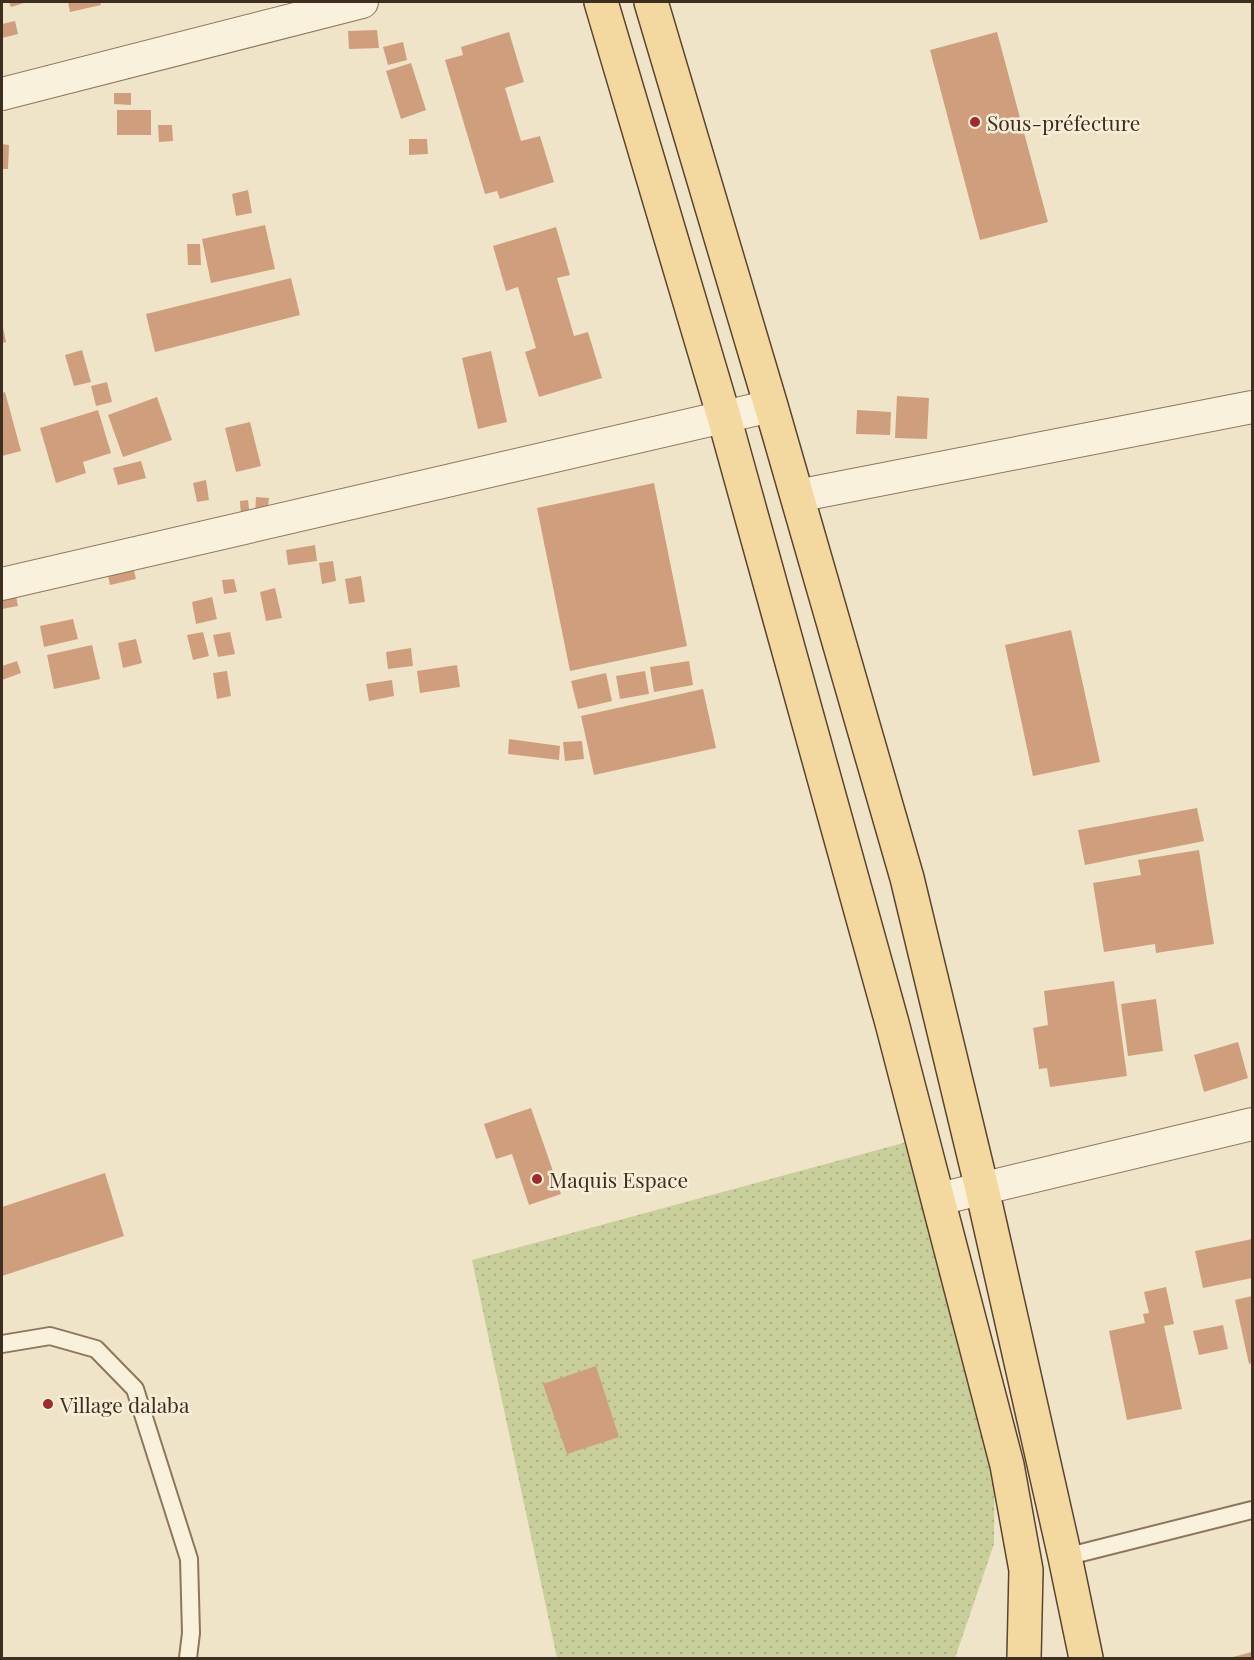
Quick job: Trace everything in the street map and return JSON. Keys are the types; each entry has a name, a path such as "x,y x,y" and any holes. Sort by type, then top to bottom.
{"main road":[{"path":"601,2 724,417 939,1199 1007,1465 1026,1570 1024,1659"},
{"path":"651,2 771,406 907,878 982,1189 1086,1659"}],"street":[{"path":"2,94 362,2"},
{"path":"2,584 771,406"},
{"path":"797,496 1252,407"},
{"path":"939,1199 1252,1124"}],"lane":[{"path":"2,1344 50,1336 96,1349 135,1389 189,1559 188,1659"},
{"path":"1065,1557 1252,1510"}],"green space":[{"path":"918,1139 995,1434 994,1544 955,1658 557,1658 472,1260"}],"building":[{"path":"9,2 27,2 11,7"},
{"path":"68,2 100,2 101,5 70,12"},
{"path":"15,21 18,34 2,38 2,24"},
{"path":"377,30 379,48 349,49 348,31"},
{"path":"509,32 524,82 505,88 521,141 540,136 554,182 500,199 497,191 485,194 445,60 463,55 461,47"},
{"path":"997,32 1048,222 980,240 930,50"},
{"path":"403,42 407,60 388,65 383,47"},
{"path":"411,63 426,110 401,119 386,71"},
{"path":"114,93 131,93 131,105 114,104"},
{"path":"117,110 151,110 151,135 117,135"},
{"path":"158,125 172,125 173,141 159,142"},
{"path":"409,139 427,139 428,154 409,155"},
{"path":"2,144 9,145 8,169 2,169"},
{"path":"248,190 252,213 236,216 232,194"},
{"path":"265,225 275,269 211,283 202,239"},
{"path":"556,227 570,275 557,278 574,336 588,332 602,378 539,397 525,352 536,348 518,287 506,291 493,246"},
{"path":"187,244 200,244 201,265 188,265"},
{"path":"291,278 300,315 155,352 146,314"},
{"path":"2,323 6,342 2,343"},
{"path":"82,350 91,382 74,386 65,355"},
{"path":"491,351 507,422 478,429 462,358"},
{"path":"107,382 112,402 96,406 91,386"},
{"path":"5,392 21,451 2,456 2,393"},
{"path":"897,396 929,398 927,439 895,438"},
{"path":"157,397 172,440 123,457 108,415"},
{"path":"98,410 111,453 83,462 86,473 56,483 40,428"},
{"path":"857,410 891,412 890,435 856,434"},
{"path":"250,422 261,466 236,472 225,428"},
{"path":"141,461 146,478 118,485 113,468"},
{"path":"206,480 209,500 197,502 193,483"},
{"path":"654,483 687,646 570,671 537,508"},
{"path":"256,497 269,498 267,516 255,515"},
{"path":"248,500 250,517 241,517 240,501"},
{"path":"315,545 317,561 288,565 286,550"},
{"path":"333,561 336,581 322,584 319,563"},
{"path":"132,562 136,579 110,585 106,567"},
{"path":"361,576 365,602 349,604 345,579"},
{"path":"234,579 237,592 224,594 222,580"},
{"path":"275,588 282,618 266,621 260,592"},
{"path":"15,591 18,606 2,609 2,594"},
{"path":"212,597 217,619 196,624 192,602"},
{"path":"73,619 78,639 44,647 40,626"},
{"path":"1071,630 1100,762 1033,776 1005,645"},
{"path":"203,632 209,656 193,660 187,635"},
{"path":"230,632 235,654 218,657 213,635"},
{"path":"136,639 142,663 123,668 118,643"},
{"path":"92,645 100,679 54,689 47,655"},
{"path":"411,648 413,666 388,669 386,652"},
{"path":"17,661 21,673 2,680 2,666"},
{"path":"689,661 693,685 654,692 650,667"},
{"path":"457,665 460,687 420,693 417,671"},
{"path":"227,671 231,696 217,699 213,673"},
{"path":"645,671 649,694 620,699 616,676"},
{"path":"606,673 612,701 578,709 571,681"},
{"path":"392,680 394,696 369,701 366,684"},
{"path":"703,689 716,748 594,775 581,716"},
{"path":"509,739 560,746 559,760 508,754"},
{"path":"582,741 584,759 565,761 563,742"},
{"path":"1197,808 1204,841 1085,865 1078,830"},
{"path":"1199,850 1214,944 1156,953 1155,944 1104,952 1093,883 1141,875 1138,860"},
{"path":"1114,981 1127,1076 1050,1087 1047,1068 1039,1069 1033,1028 1048,1025 1044,991"},
{"path":"1156,999 1163,1051 1128,1056 1121,1004"},
{"path":"1238,1042 1248,1078 1204,1092 1194,1055"},
{"path":"531,1108 561,1194 529,1205 512,1154 496,1159 484,1124"},
{"path":"105,1173 124,1236 2,1276 2,1207"},
{"path":"1252,1239 1252,1278 1203,1288 1195,1251"},
{"path":"1166,1287 1174,1324 1164,1326 1182,1409 1127,1420 1109,1331 1145,1323 1143,1314 1149,1313 1144,1292"},
{"path":"1252,1296 1252,1363 1249,1364 1235,1300"},
{"path":"1223,1325 1228,1349 1199,1355 1193,1331"},
{"path":"596,1366 619,1437 567,1454 543,1384"},
{"path":"1252,1652 1252,1658 1229,1658"}],"place":[{"name":"Sous-préfecture","path":"975,122"},
{"name":"Maquis Espace","path":"537,1179"},
{"name":"Village dalaba","path":"48,1404"}]}
